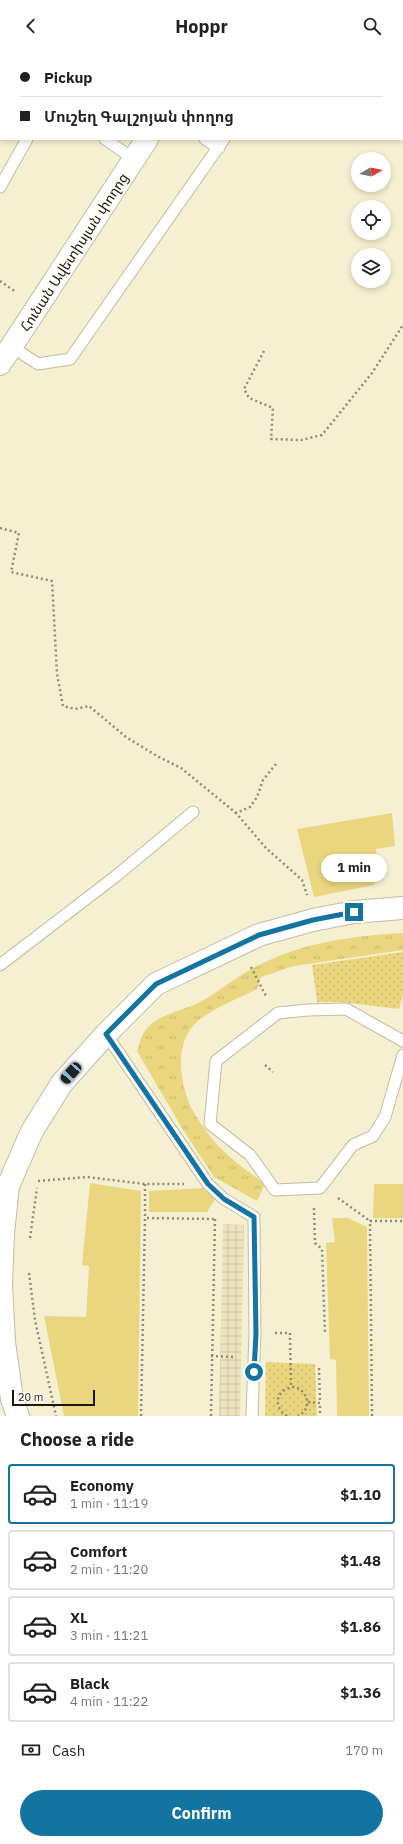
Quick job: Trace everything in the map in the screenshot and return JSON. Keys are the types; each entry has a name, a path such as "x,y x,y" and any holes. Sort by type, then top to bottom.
{"street":[{"name":"Հունան Ավետիսյան փողոց","path":"6,356 146,140"},
{"path":"18,1416 12,1399 4,1342 2,1292 6,1182 32,1131 58,1089 106,1034 156,984 259,935 313,920 354,912 403,908"}],"lane":[{"path":"0,187 26,140"},
{"path":"106,140 134,159"},
{"path":"6,356 38,364 70,359 221,144 208,140"},
{"path":"0,965 116,876 193,812"},
{"path":"403,1041 346,1009 308,1010 278,1013 216,1061 210,1124 250,1155 275,1190 320,1188 353,1145 373,1136 386,1117 403,1055"},
{"path":"106,1034 208,1184 224,1199 254,1217 256,1333 252,1416"}],"path":[{"path":"0,281 18,294"},
{"path":"264,351 244,389 249,398 273,408 271,439 301,440 322,435 372,373 403,325"},
{"path":"0,528 19,534 11,572 52,581 57,674 63,706 75,709 89,706 126,737 157,756 181,768 236,813 266,848 302,880 313,920"},
{"path":"236,813 250,807 257,797 263,780 276,764"},
{"path":"250,965 278,1013"},
{"path":"265,1065 273,1072"},
{"path":"6,1182 87,1177 145,1184 208,1184"},
{"path":"30,1240 38,1181"},
{"path":"141,1416 145,1184"},
{"path":"313,1189 315,1243 322,1249 325,1334"},
{"path":"336,1197 370,1221 403,1220"},
{"path":"211,1416 211,1356 215,1219 224,1199"},
{"path":"145,1218 215,1219"},
{"path":"370,1221 372,1416"},
{"path":"28,1269 34,1320 56,1416"},
{"path":"256,1333 290,1333 291,1387"},
{"path":"211,1356 230,1357"},
{"path":"319,1368 320,1416"},
{"path":"287,1416 280,1410 278,1401 282,1391 291,1387 301,1389 307,1397 308,1402 305,1411 298,1416"},
{"path":"308,1402 320,1403"}],"shaded area":[{"path":"223,1224 244,1225 240,1416 219,1416"}],"green space":[{"path":"392,813 395,846 376,849 377,874 374,885 314,897 297,829"},
{"path":"403,933 403,950 294,966 261,977 257,989 205,1016 191,1029 185,1038 181,1058 181,1069 189,1104 211,1138 225,1153 265,1184 257,1201 214,1177 182,1128 137,1051 142,1036 148,1027 168,1014 200,1002 251,969 276,957 311,946 347,938"},
{"path":"403,952 403,995 399,1009 341,1002 317,1002 312,965"},
{"path":"90,1183 141,1191 138,1416 64,1416 44,1316 86,1317 89,1266 82,1265"},
{"path":"374,1184 403,1184 403,1218 373,1218"},
{"path":"204,1188 215,1199 207,1212 149,1212 149,1191"},
{"path":"332,1218 348,1218 367,1227 369,1416 337,1416 336,1360 330,1359 326,1243 335,1242"},
{"path":"266,1362 315,1364 317,1416 265,1416"}],"route":[{"path":"254,1372 256,1333 254,1217 224,1199 208,1184 106,1034 156,984 259,935 313,920 354,912"}]}
